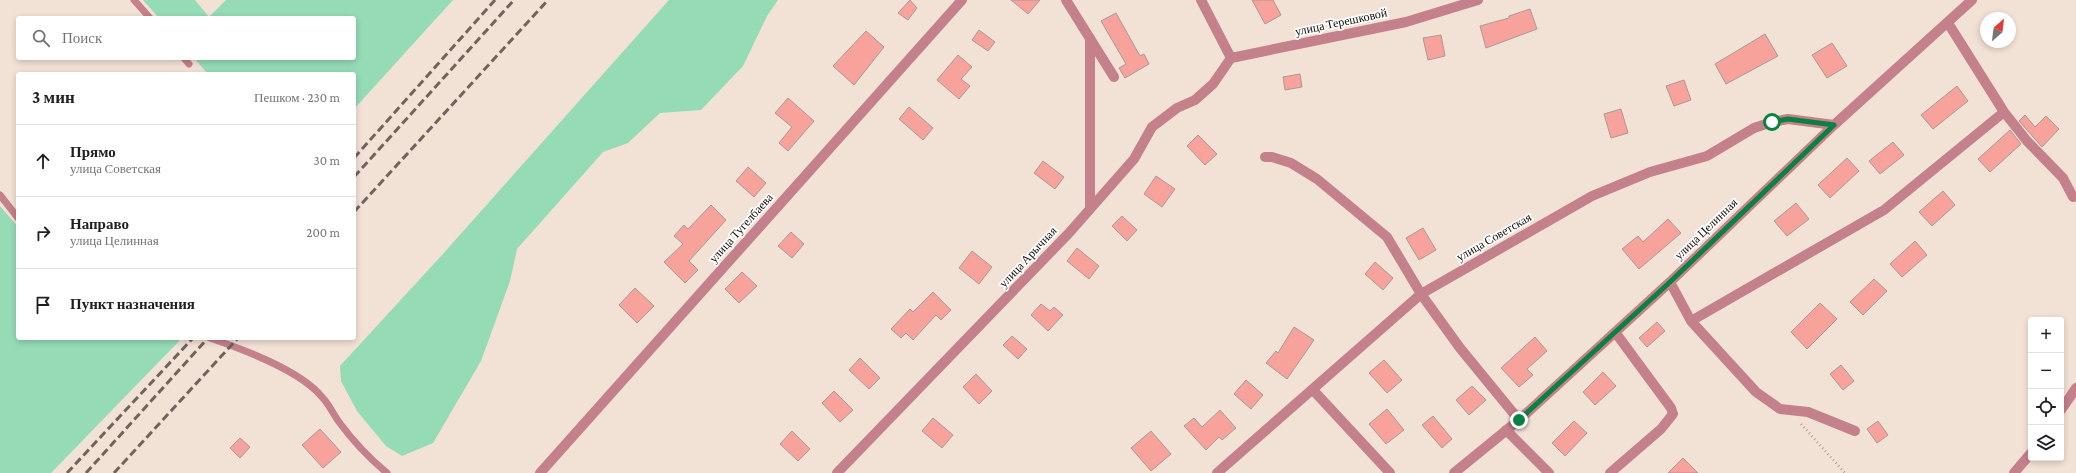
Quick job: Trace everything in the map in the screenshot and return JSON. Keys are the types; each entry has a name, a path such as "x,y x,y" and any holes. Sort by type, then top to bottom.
{"street":[{"name":"улица Тугелбаева","path":"540,473 962,0"},
{"path":"1066,0 1114,77"},
{"path":"1201,0 1231,58"},
{"name":"улица Терешковой","path":"1231,58 1406,22 1478,0"},
{"name":"улица Целинная","path":"1454,473 1519,420 1670,282 1834,125 1972,0"},
{"path":"1948,23 2004,112 2027,142 2062,178 2073,197"},
{"path":"1090,38 1090,209"},
{"name":"улица Арычная","path":"838,473 967,340 1090,209 1134,159 1152,127 1177,108 1195,100 1212,84 1231,58"},
{"path":"1691,321 1884,210 2004,112"},
{"name":"улица Советская","path":"1217,473 1313,390 1420,294 1592,196 1650,172 1707,156 1754,128 1788,119 1834,125"},
{"path":"1265,157 1272,157 1291,164 1317,179 1387,237 1420,294 1460,348 1519,420"},
{"path":"1670,282 1691,321 1756,392 1780,409 1808,412 1855,431"},
{"path":"1610,473 1661,429 1672,414 1671,408 1615,332"},
{"path":"2064,406 2076,388"},
{"path":"1313,390 1390,473"},
{"path":"1506,430 1549,473"},
{"path":"2014,473 2028,457"}],"lane":[{"path":"134,0 148,16"},
{"path":"186,60 189,64"},
{"path":"0,195 16,215"},
{"path":"215,340 262,358 298,377 322,396 339,422 372,461 387,473"}],"path":[{"path":"1790,411 1845,473"}],"green space":[{"path":"143,0 195,0 208,16 157,16"},
{"path":"226,0 453,0 356,107 356,72 206,72 196,60 356,60 356,16 210,16"},
{"path":"669,0 778,0 767,16 743,66 701,110 660,113 628,143 603,152 517,249 510,281 481,361 433,443 402,456 386,446 357,411 341,381 340,366 442,255"},
{"path":"0,206 16,225 16,340 180,340 51,473 0,473"}],"building":[{"path":"910,0 917,8 908,20 898,13"},
{"path":"1011,0 1040,0 1028,14"},
{"path":"1252,0 1273,0 1281,15 1265,24"},
{"path":"1530,9 1537,29 1486,48 1480,26 1509,18 1509,16"},
{"path":"1116,13 1140,56 1144,54 1149,64 1125,78 1119,68 1126,64 1101,21"},
{"path":"979,30 995,42 988,51 972,40"},
{"path":"866,31 884,47 854,85 833,66"},
{"path":"1765,34 1778,56 1726,84 1715,64"},
{"path":"1441,35 1445,56 1428,60 1423,38"},
{"path":"1832,43 1847,66 1827,78 1812,55"},
{"path":"958,55 972,67 961,79 970,86 959,99 937,80"},
{"path":"1300,74 1302,87 1285,90 1283,77"},
{"path":"1684,80 1691,100 1674,106 1666,86"},
{"path":"1957,86 1968,101 1933,129 1921,115"},
{"path":"788,98 814,121 788,151 779,143 792,127 775,113"},
{"path":"909,107 933,128 923,140 899,119"},
{"path":"1621,109 1628,133 1611,138 1604,114"},
{"path":"2025,115 2035,127 2046,116 2059,129 2042,147 2019,121"},
{"path":"2010,130 2021,144 1990,172 1978,159"},
{"path":"1198,135 1217,154 1205,165 1187,146"},
{"path":"1893,142 1904,155 1880,174 1869,161"},
{"path":"1847,158 1859,171 1830,198 1818,185"},
{"path":"1043,161 1064,177 1055,189 1034,173"},
{"path":"748,167 766,183 754,197 736,181"},
{"path":"1156,176 1175,189 1162,207 1144,194"},
{"path":"1943,191 1955,205 1932,226 1919,212"},
{"path":"1796,203 1809,219 1787,236 1774,221"},
{"path":"711,205 726,220 689,261 698,270 685,283 664,262 683,244 674,236 684,225 688,229"},
{"path":"1122,216 1137,230 1127,241 1112,226"},
{"path":"1668,219 1681,233 1639,269 1622,249 1638,236 1643,242"},
{"path":"1423,228 1436,250 1419,260 1406,238"},
{"path":"791,232 804,244 792,258 778,246"},
{"path":"1915,241 1927,255 1902,277 1890,264"},
{"path":"1077,248 1099,266 1089,279 1067,261"},
{"path":"972,251 992,267 979,284 959,268"},
{"path":"1375,262 1393,278 1383,290 1365,274"},
{"path":"742,272 757,286 739,303 725,289"},
{"path":"1874,279 1887,291 1863,315 1850,302"},
{"path":"635,288 654,306 637,323 619,305"},
{"path":"933,292 951,310 941,320 936,315 913,340 906,333 901,338 891,329 910,309 913,312"},
{"path":"1820,303 1837,319 1807,349 1791,332"},
{"path":"1041,304 1050,311 1054,307 1063,315 1048,331 1031,315"},
{"path":"1657,322 1665,331 1647,347 1639,338"},
{"path":"1294,327 1314,340 1287,379 1266,363 1276,351 1278,353"},
{"path":"1012,336 1027,349 1018,359 1003,345"},
{"path":"1535,337 1547,351 1527,369 1533,375 1519,387 1501,368"},
{"path":"860,358 880,378 869,389 849,370"},
{"path":"1384,360 1402,380 1387,393 1369,373"},
{"path":"1841,365 1854,381 1843,390 1830,374"},
{"path":"1603,372 1616,386 1595,405 1583,392"},
{"path":"976,374 992,391 979,404 963,387"},
{"path":"1246,380 1263,395 1251,409 1234,394"},
{"path":"1472,386 1486,400 1469,415 1456,400"},
{"path":"834,391 853,410 840,422 822,403"},
{"path":"1387,409 1404,430 1386,444 1369,424"},
{"path":"1220,410 1236,428 1222,440 1219,437 1206,450 1184,426 1194,418 1202,427"},
{"path":"1433,416 1452,439 1442,448 1422,425"},
{"path":"933,418 953,435 942,448 922,431"},
{"path":"1574,421 1587,433 1565,456 1552,443"},
{"path":"1878,421 1888,435 1877,443 1867,429"},
{"path":"320,429 341,452 323,468 302,445"},
{"path":"792,431 810,449 798,461 780,444"},
{"path":"1151,431 1171,454 1151,471 1131,448"},
{"path":"240,438 250,447 240,458 230,448"},
{"path":"1683,458 1698,473 1668,473"}],"railway":[{"path":"356,156 495,0"},
{"path":"356,175 514,0"},
{"path":"356,210 548,0"},
{"path":"67,473 191,340"},
{"path":"86,473 206,340"},
{"path":"114,473 236,340"}],"route":[{"path":"1519,420 1670,282 1834,125 1788,119 1772,122"}]}
